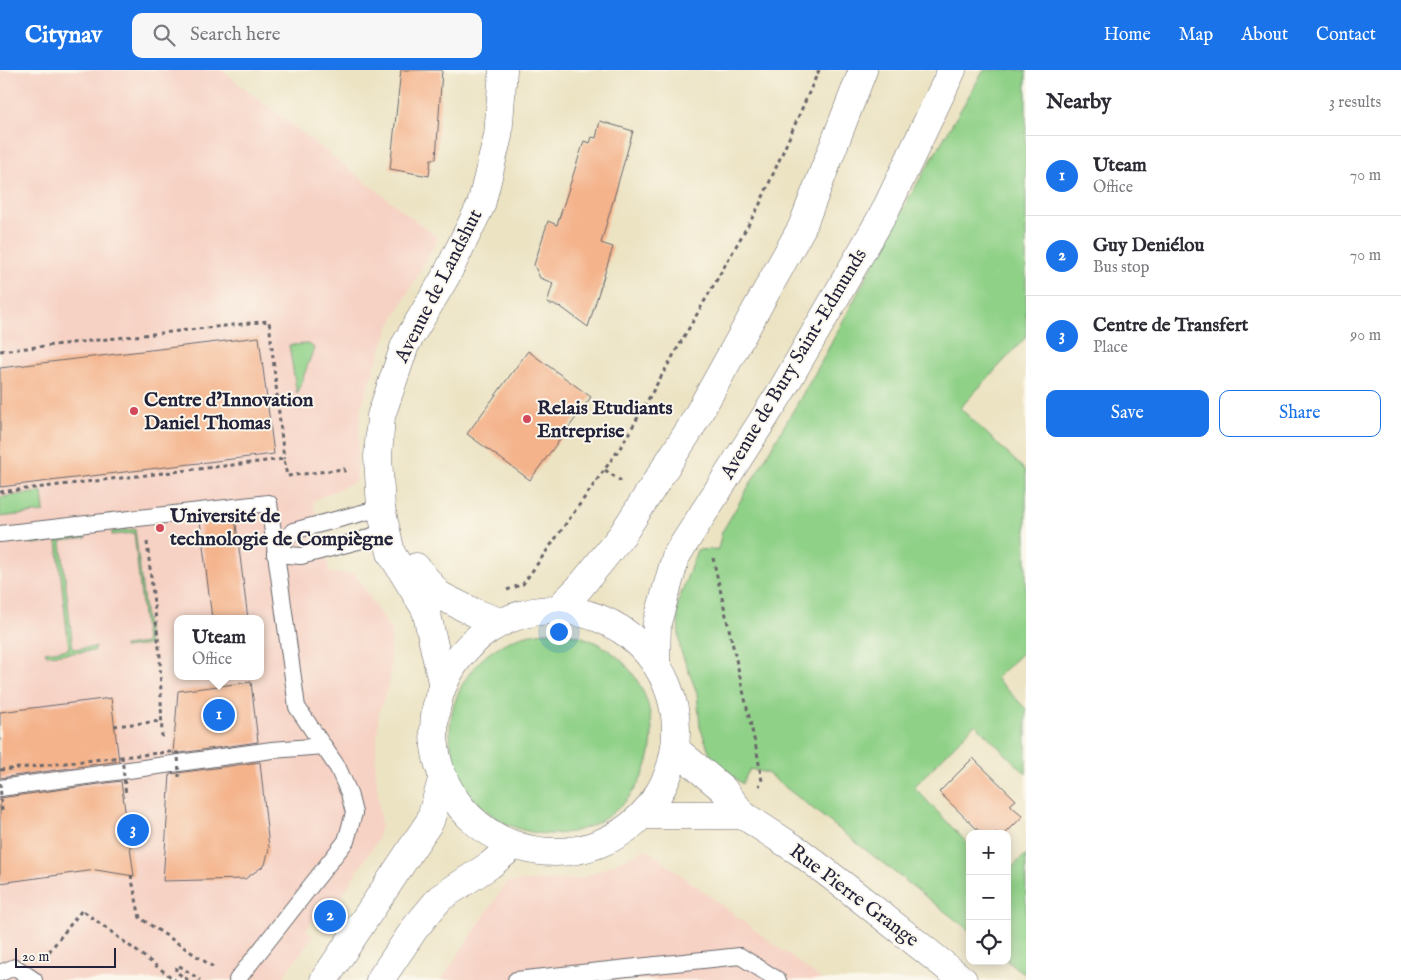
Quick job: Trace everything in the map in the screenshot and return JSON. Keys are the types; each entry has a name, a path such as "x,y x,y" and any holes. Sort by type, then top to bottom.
{"main road":[{"name":"Avenue de Landshut","path":"442,682 426,610 390,553 384,520 378,457 381,416 405,345 446,276 480,205 498,136 503,70"},
{"path":"558,609 580,587 622,535 690,429 802,227 863,70"},
{"name":"Avenue de Bury Saint-Edmunds","path":"656,662 657,623 676,556 782,390 879,222 952,70"},
{"path":"384,520 400,545 439,595 473,612 500,622"},
{"path":"558,609 596,616 629,634 656,662 670,689 676,719 676,749 664,785 643,815 616,837 582,850 547,853 513,846 483,830 459,808 442,780 433,747 433,714 442,682 466,646 500,622 529,612 558,609"},
{"name":"Rue Pierre Grange","path":"676,749 723,789 743,815 800,852 963,980"},
{"path":"324,980 430,820 442,780"},
{"path":"643,815 743,815"},
{"path":"380,980 415,928 440,898 490,865 513,846"}],"lane":[{"path":"0,534 269,503 297,707 338,768 349,793 354,813 346,841 231,977"},
{"path":"275,554 293,531 384,520"},
{"path":"275,554 301,556 362,540 384,520"},
{"path":"0,788 324,746"},
{"path":"516,980 740,956 778,980"},
{"path":"0,973 15,967 31,978"}],"path":[{"path":"501,592 523,584 622,444 759,206 818,70"},
{"path":"0,351 270,321 287,476 344,469 346,477"},
{"path":"0,492 284,458"},
{"path":"144,517 160,656 162,766"},
{"path":"712,553 762,781 743,815"},
{"path":"114,726 162,721"},
{"path":"0,770 168,752 178,753 179,777"},
{"path":"122,756 126,796"},
{"path":"0,783 2,811"},
{"path":"130,876 140,918 231,977"},
{"path":"31,978 82,910 174,980"},
{"path":"188,980 175,971 178,965 200,980"}],"shaded area":[{"name":"Université de technologie de Compiègne","path":"0,70 221,70 438,238 389,327 361,407 356,481 313,501 330,573 355,574 391,631 390,680 379,712 375,766 381,826 377,841 332,910 324,905 306,930 313,936 281,980 0,980"},
{"path":"646,849 822,980 441,980 507,882 581,879"}],"green space":[{"path":"984,70 1026,70 1026,337 960,408 1026,471 1026,649 996,678 1026,709 1026,774 975,724 914,787 966,842 966,928 767,773 750,769 742,784 711,756 700,727 697,693 680,649 677,605 697,550 718,549 722,532 818,368 903,208"},
{"path":"309,344 314,348 297,394 289,345"},
{"path":"42,492 44,512 0,517 0,497"},
{"path":"135,529 149,645 124,648 124,646 146,643 134,533 112,535 112,531"},
{"path":"82,533 87,538 61,541 73,649 96,647 94,651 47,655 45,652 69,649 57,541 32,544 34,538"},
{"path":"541,632 561,632 590,639 623,661 645,694 652,723 652,743 645,772 623,805 590,827 561,834 541,834 512,827 479,805 457,772 450,743 450,723 457,694 479,661 512,639"},
{"path":"1026,854 1026,975 1011,964 1011,868"}],"building":[{"path":"401,70 442,70 436,159 431,159 429,176 390,169"},
{"path":"600,121 633,131 601,243 613,247 588,327 561,307 547,303 553,283 540,278 534,265 548,221 557,225 584,141 590,143 592,137 596,138"},
{"name":"Centre d'Innovation Daniel Thomas","path":"259,337 274,454 0,487 0,368"},
{"path":"528,351 591,397 530,480 467,434"},
{"path":"235,517 247,615 212,615 200,521"},
{"path":"251,682 258,742 173,754 178,691"},
{"path":"111,698 119,761 0,778 0,712"},
{"path":"973,758 1016,800 1010,805 1023,816 1009,830 978,830 939,792"},
{"path":"260,762 269,848 265,865 245,879 163,881 170,774"},
{"path":"121,781 134,876 96,870 0,883 0,798"}],"place":[{"name":"Centre d'Innovation Daniel Thomas","path":"134,411"},
{"name":"Relais Etudiants Entreprise","path":"527,419"},
{"name":"Université de technologie de Compiègne","path":"160,528"},
{"name":"Uteam","path":"219,715"},
{"name":"Centre de Transfert","path":"133,830"},
{"name":"Guy Deniélou","path":"330,916"}]}
